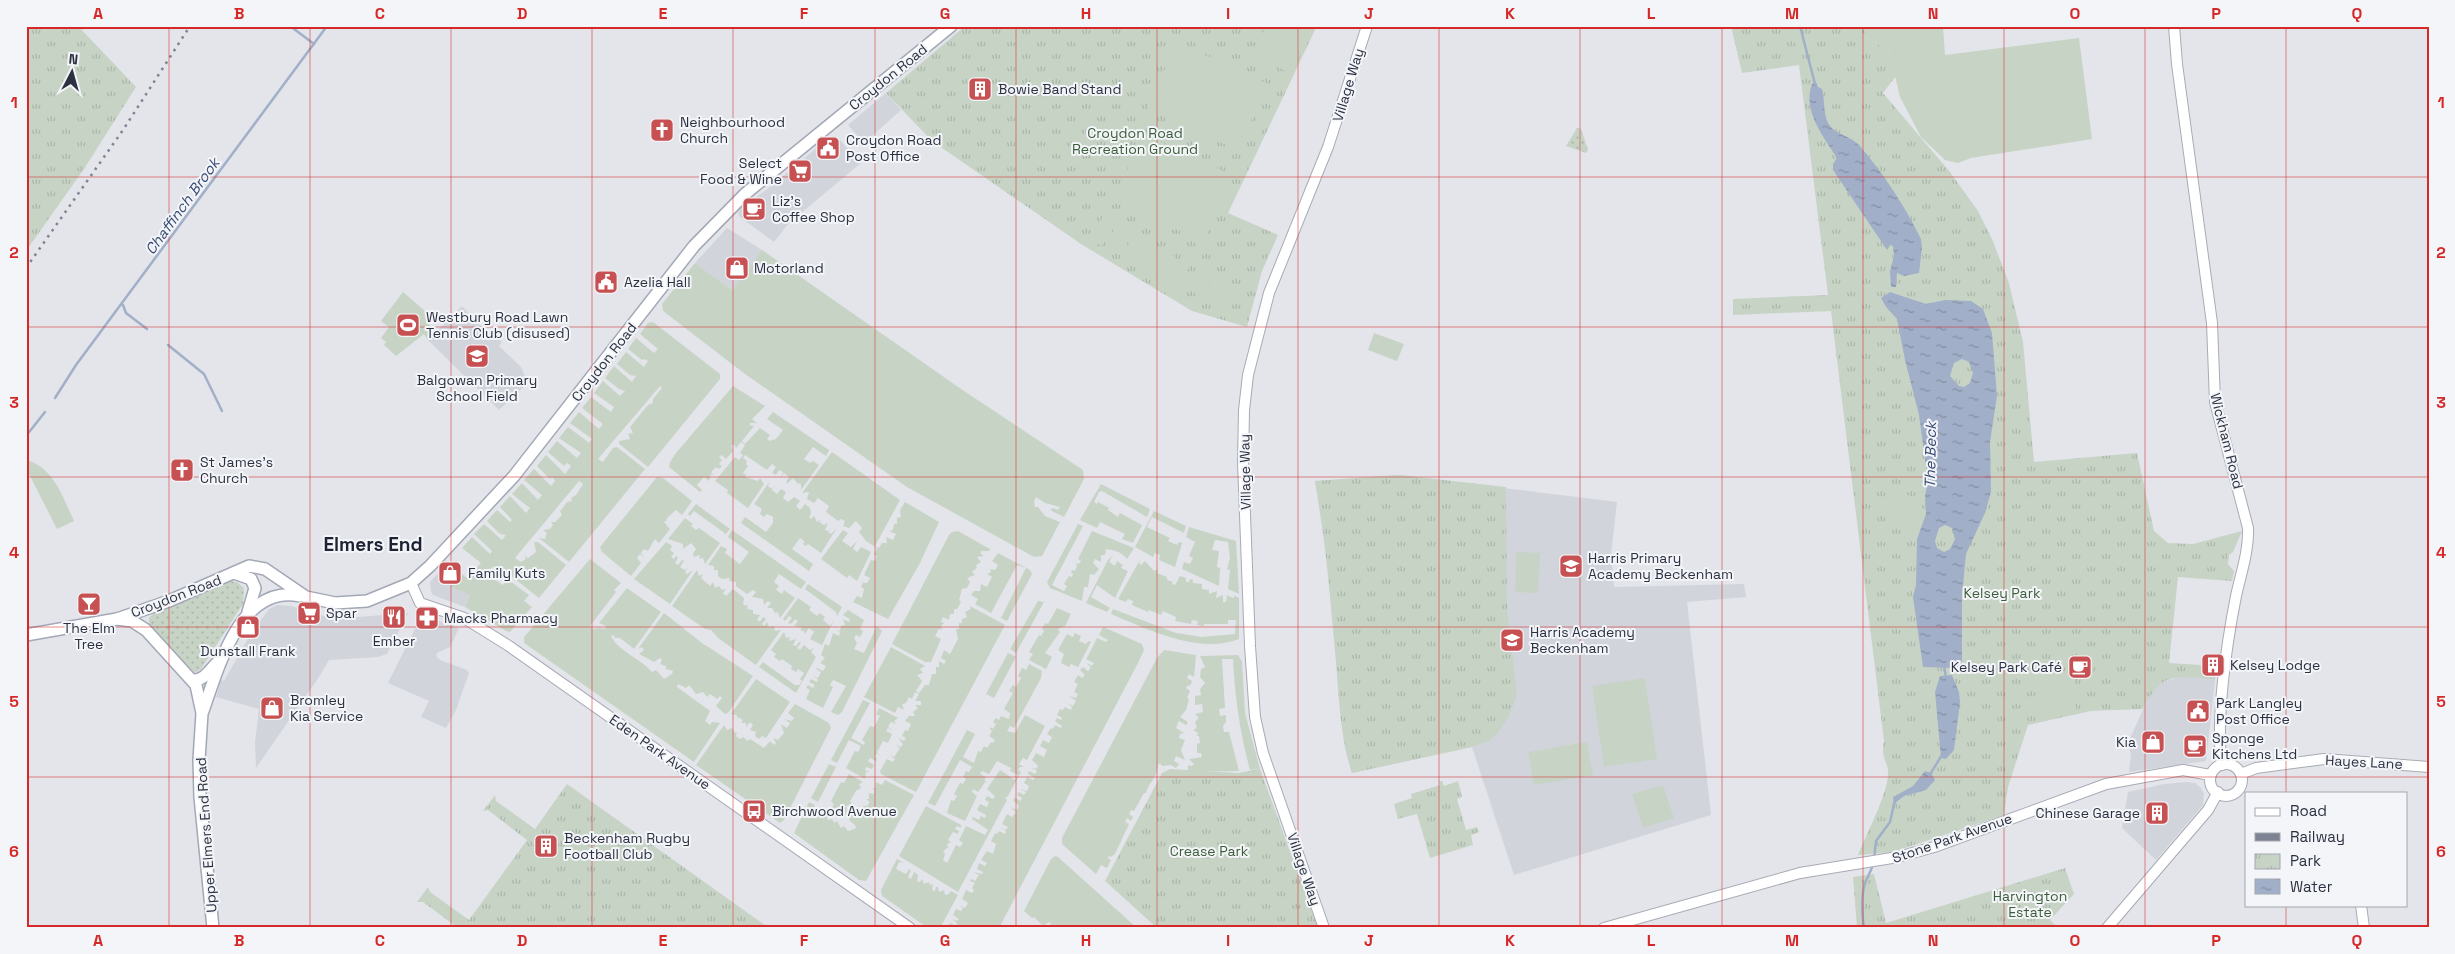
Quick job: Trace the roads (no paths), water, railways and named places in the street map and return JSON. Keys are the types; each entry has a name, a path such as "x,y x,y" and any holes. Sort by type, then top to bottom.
{"main road":[{"name":"Croydon Road","path":"26,636 117,620 148,609 249,566 260,567 306,597 335,603 356,603 386,595 411,583 430,566 514,476 694,246 722,215 749,190 950,26"},
{"name":"Croydon Road","path":"234,573 250,579 256,588 245,618"},
{"path":"202,713 211,678 245,618 262,602 275,595 287,594 306,597"},
{"path":"148,609 143,619 146,630 194,680 202,713"},
{"name":"Croydon Road","path":"117,620 132,621 146,630"},
{"path":"194,680 211,678"},
{"name":"Upper Elmers End Road","path":"202,713 199,760 200,790 213,928"}],"street":[{"name":"Village Way","path":"1324,928 1264,753 1255,717 1250,646 1243,462 1244,410 1248,376 1266,300 1328,147 1368,26"},
{"name":"Wickham Road","path":"2174,26 2177,64 2212,323 2215,402 2248,528 2248,541 2235,602 2228,653 2220,740 2222,765"},
{"name":"Eden Park Avenue","path":"411,583 420,603 464,618 509,646 910,928"},
{"name":"Hayes Lane","path":"2241,774 2256,768 2324,759 2429,767"},
{"path":"2222,765 2230,766 2241,774 2243,792 2230,795 2218,792 2210,783 2210,774 2214,768 2222,765"},
{"name":"Stone Park Avenue","path":"1604,928 1800,873 1886,860 1934,847 2106,784 2183,770 2210,774"},
{"path":"2107,928 2208,810 2218,792"},
{"path":"2361,906 2364,928"}],"water":[{"path":"1816,82 1818,87 1822,89 1825,115 1828,123 1834,130 1859,145 1868,156 1901,202 1921,239 1922,248 1919,273 1904,276 1897,273 1896,287 1891,287 1890,271 1894,256 1893,246 1890,245 1887,250 1833,170 1833,164 1837,158 1816,123 1810,104 1812,84"},
{"path":"1890,292 1926,304 1945,300 1971,301 1983,309 1992,333 1997,396 1990,442 1991,492 1985,513 1966,554 1962,597 1962,661 1959,667 1956,668 1923,667 1913,597 1916,585 1917,539 1926,514 1925,496 1928,481 1919,415 1897,319 1881,298","holes":["1962,359 1969,362 1973,373 1970,383 1964,387 1959,386 1950,376 1954,363","1945,525 1952,528 1955,539 1950,549 1944,552 1937,548 1935,541 1939,528"]},
{"path":"1952,675 1959,692 1960,702 1954,750 1946,759 1941,758 1935,692 1940,676"},
{"path":"1925,771 1931,773 1935,780 1926,790 1904,796 1894,804 1893,797 1913,786"}],"waterway":[{"path":"290,26 314,44"},
{"name":"Chaffinch Brook","path":"55,398 76,365 327,26"},
{"name":"The Beck","path":"1800,26 1815,84"},
{"path":"123,305 126,313 147,329"},
{"path":"168,345 204,374 222,411"},
{"name":"Chaffinch Brook","path":"26,436 45,412"},
{"name":"The Beck","path":"1944,666 1946,678"},
{"name":"The Beck","path":"1929,776 1942,755"},
{"name":"The Beck","path":"1874,859 1876,841 1890,822 1895,800"},
{"name":"The Beck","path":"1864,928 1863,894 1865,883 1873,864"}],"railway":[{"path":"26,268 123,130 190,26"}],"place":[{"name":"Bowie Band Stand","path":"980,89"},
{"name":"Neighbourhood Church","path":"662,130"},
{"name":"Croydon Road Post Office","path":"828,148"},
{"name":"Select Food & Wine","path":"800,171"},
{"name":"Liz's Coffee Shop","path":"754,209"},
{"name":"Motorland","path":"737,268"},
{"name":"Azelia Hall","path":"606,282"},
{"name":"Westbury Road Lawn Tennis Club (disused)","path":"408,325"},
{"name":"Balgowan Primary School Field","path":"477,356"},
{"name":"St James's Church","path":"182,470"},
{"name":"Harris Primary Academy Beckenham","path":"1571,566"},
{"name":"Family Kuts","path":"450,573"},
{"name":"The Elm Tree","path":"89,604"},
{"name":"Spar","path":"309,613"},
{"name":"Ember","path":"394,617"},
{"name":"Macks Pharmacy","path":"427,618"},
{"name":"Dunstall Frank","path":"248,627"},
{"name":"Harris Academy Beckenham","path":"1512,640"},
{"name":"Kelsey Lodge","path":"2213,665"},
{"name":"Kelsey Park Café","path":"2080,667"},
{"name":"Bromley Kia Service","path":"272,708"},
{"name":"Park Langley Post Office","path":"2198,711"},
{"name":"Kia","path":"2153,742"},
{"name":"Sponge Kitchens Ltd","path":"2195,746"},
{"name":"Birchwood Avenue","path":"754,811"},
{"name":"Chinese Garage","path":"2157,813"},
{"name":"Beckenham Rugby Football Club","path":"546,846"}],"district":[{"name":"Elmers End","path":"373,544"}],"park label":[{"name":"Croydon Road Recreation Ground","path":"1135,142"},
{"name":"Kelsey Park","path":"2002,593"},
{"name":"Crease Park","path":"1209,851"},
{"name":"Harvington Estate","path":"2030,904"}]}
